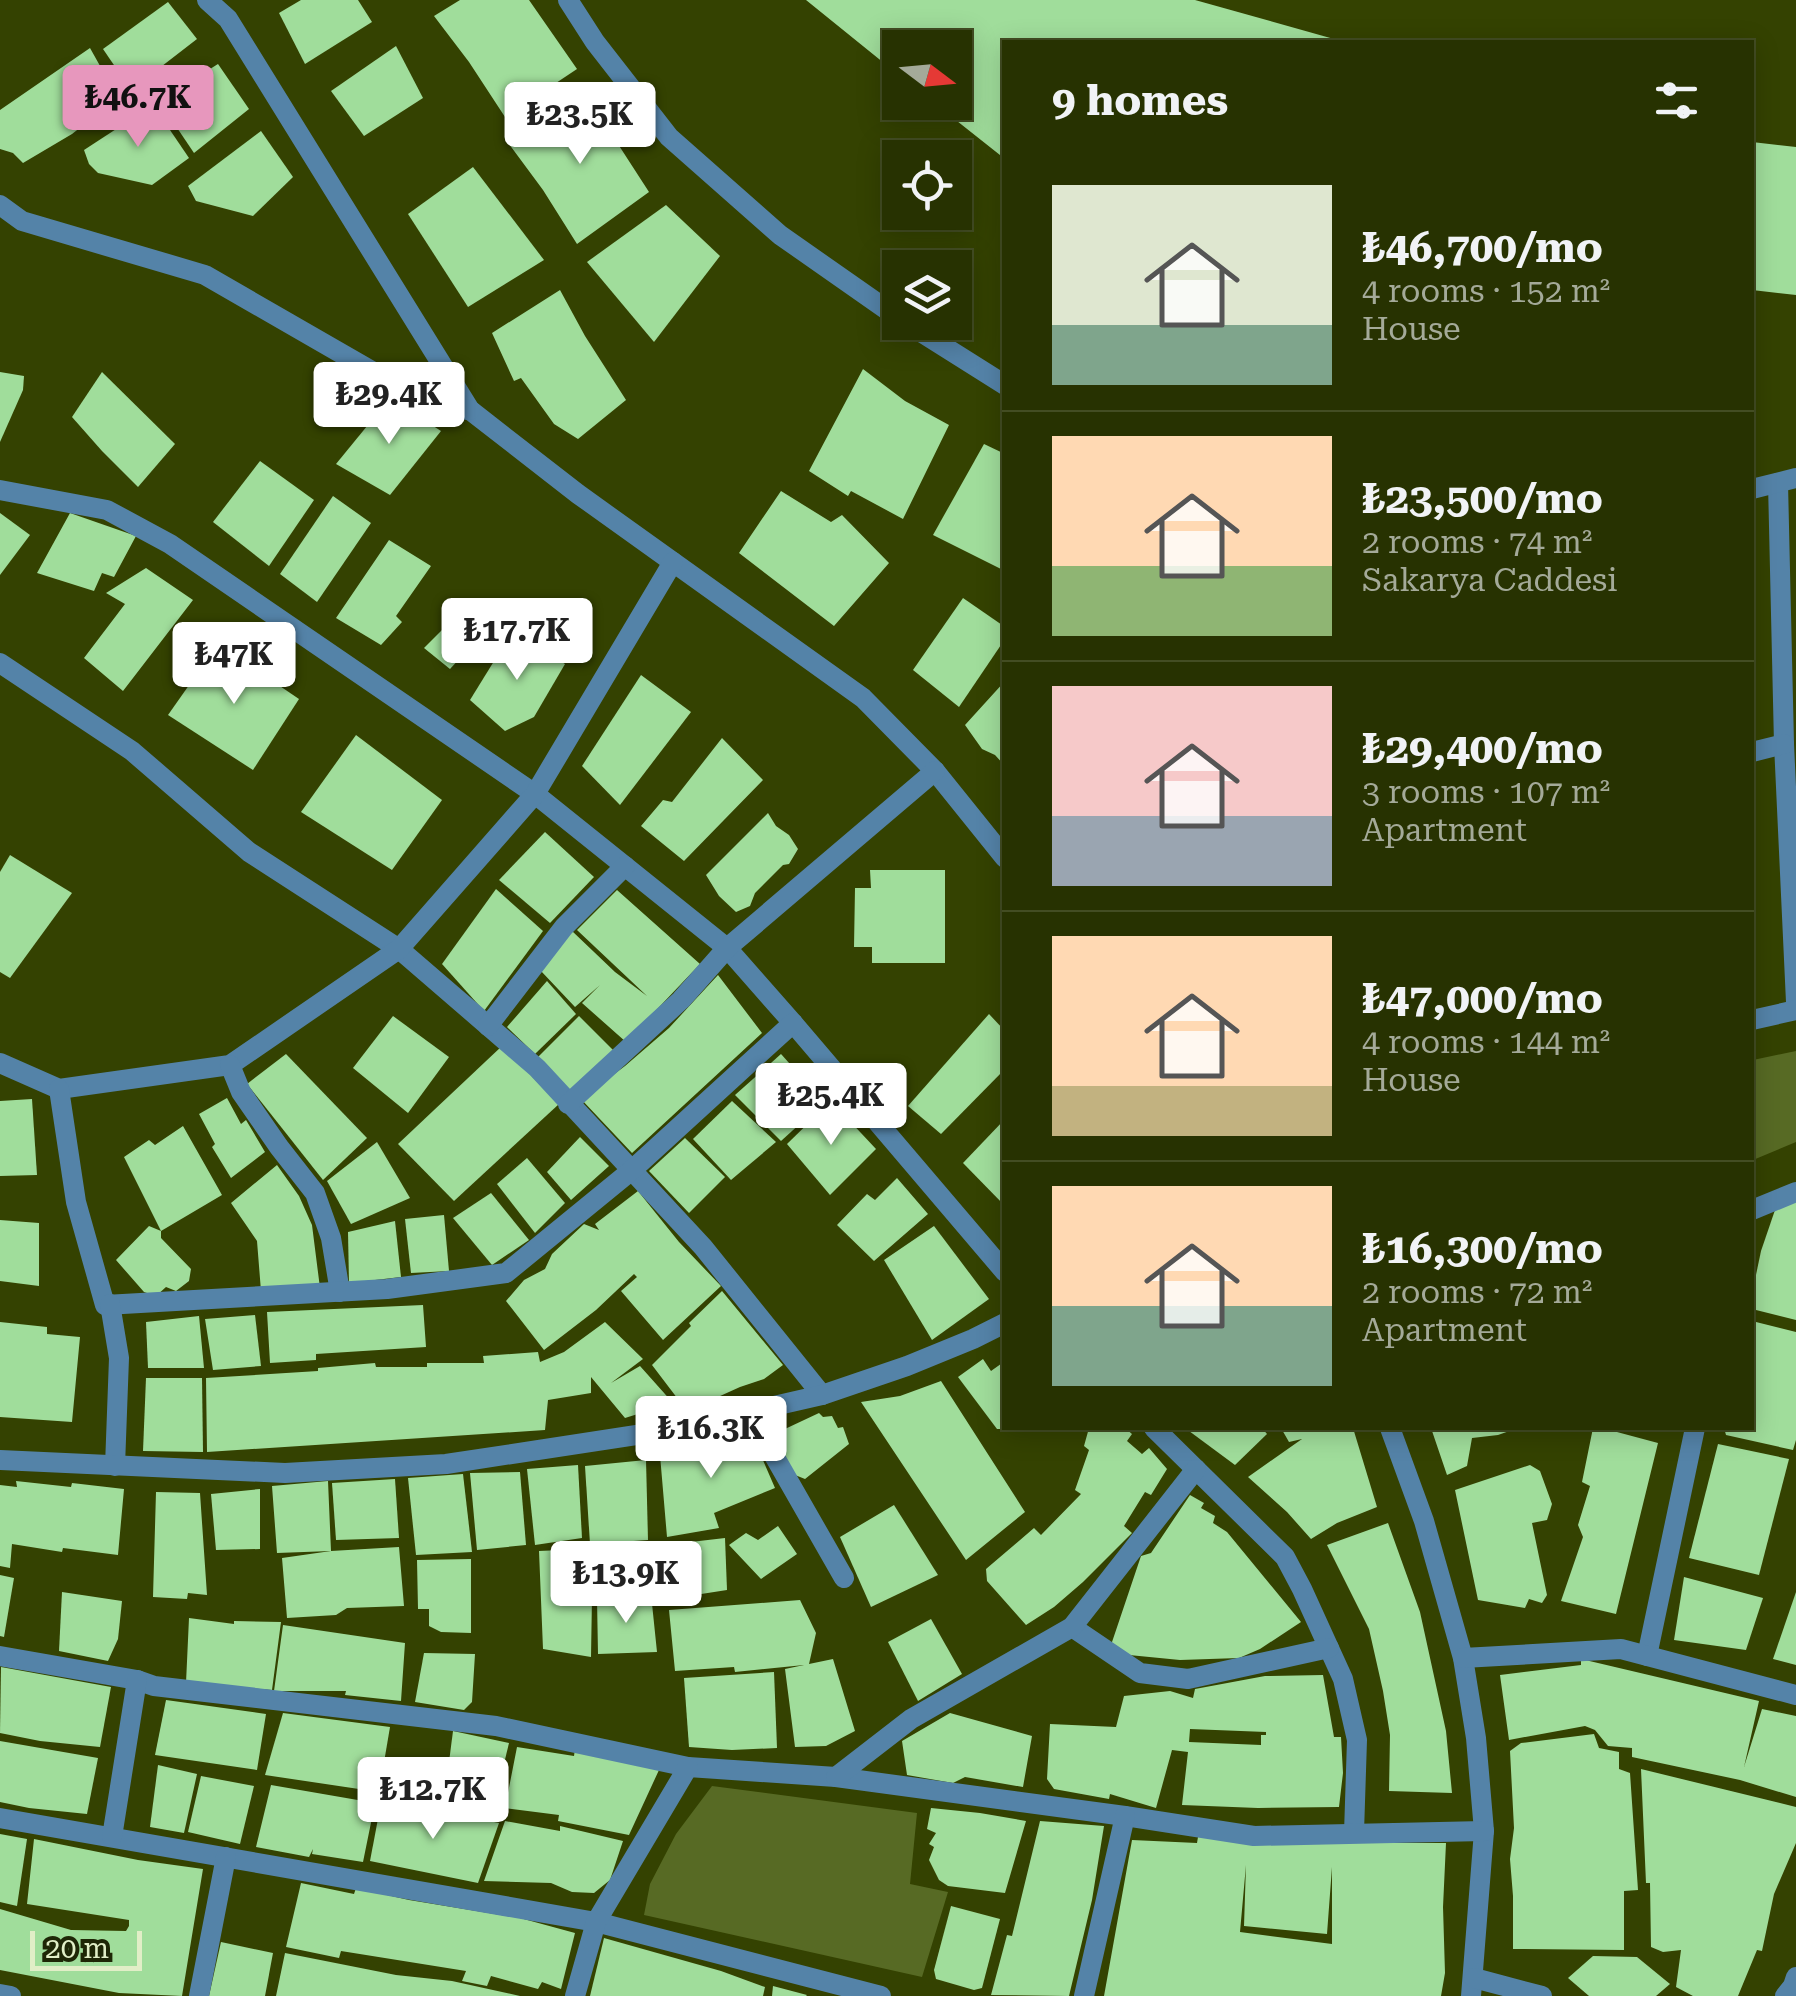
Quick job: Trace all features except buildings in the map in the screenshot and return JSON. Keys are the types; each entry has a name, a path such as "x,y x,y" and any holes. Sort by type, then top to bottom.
{"street":[{"path":"207,0 228,20 470,410 578,494 863,698 935,771 1002,854"},
{"path":"568,0 595,42 669,137 780,235 882,306"},
{"path":"0,205 22,220 204,276 436,408 470,410"},
{"path":"934,340 1002,382"},
{"path":"1754,488 1787,480 1784,744 1796,1002"},
{"path":"0,490 107,510 170,544 535,794 727,948 1002,1268"},
{"path":"0,1063 59,1090 230,1066 398,949 535,794 674,562"},
{"path":"0,663 132,751 249,852 398,949 538,1068 703,1248 822,1395"},
{"path":"1754,752 1784,744"},
{"path":"568,1104 681,1000 727,948 935,771"},
{"path":"488,1026 564,927 626,866"},
{"path":"1754,1020 1796,1010"},
{"path":"59,1090 76,1202 106,1304 387,1290 506,1273 632,1170 794,1023"},
{"path":"230,1066 242,1092 315,1193 332,1238 340,1292"},
{"path":"1754,1209 1796,1192"},
{"path":"110,1304 119,1358 115,1466"},
{"path":"0,1460 286,1474 446,1464 669,1430 822,1395 907,1366 1002,1325"},
{"path":"749,1412 844,1578"},
{"path":"1156,1430 1285,1557 1343,1679 1357,1740 1354,1833"},
{"path":"1391,1430 1424,1520 1464,1658 1476,1738 1484,1832 1472,1987 1542,1996"},
{"path":"1648,1656 1695,1430"},
{"path":"836,1776 911,1719 1072,1627 1196,1469"},
{"path":"1072,1627 1140,1673 1188,1679 1329,1648"},
{"path":"1464,1658 1622,1649 1796,1695"},
{"path":"0,1656 154,1686 496,1726 688,1767 836,1776 1254,1836 1484,1832"},
{"path":"112,1836 137,1680"},
{"path":"575,1996 596,1922 688,1767"},
{"path":"1084,1996 1125,1816"},
{"path":"0,1818 596,1922 881,1996"},
{"path":"198,1996 226,1857"},
{"path":"0,1994 11,1996"}],"green space":[{"path":"1796,1051 1796,1142 1754,1160 1754,1060"},
{"path":"712,1786 917,1813 910,1884 948,1892 922,1977 644,1915 650,1884 676,1834"}]}
